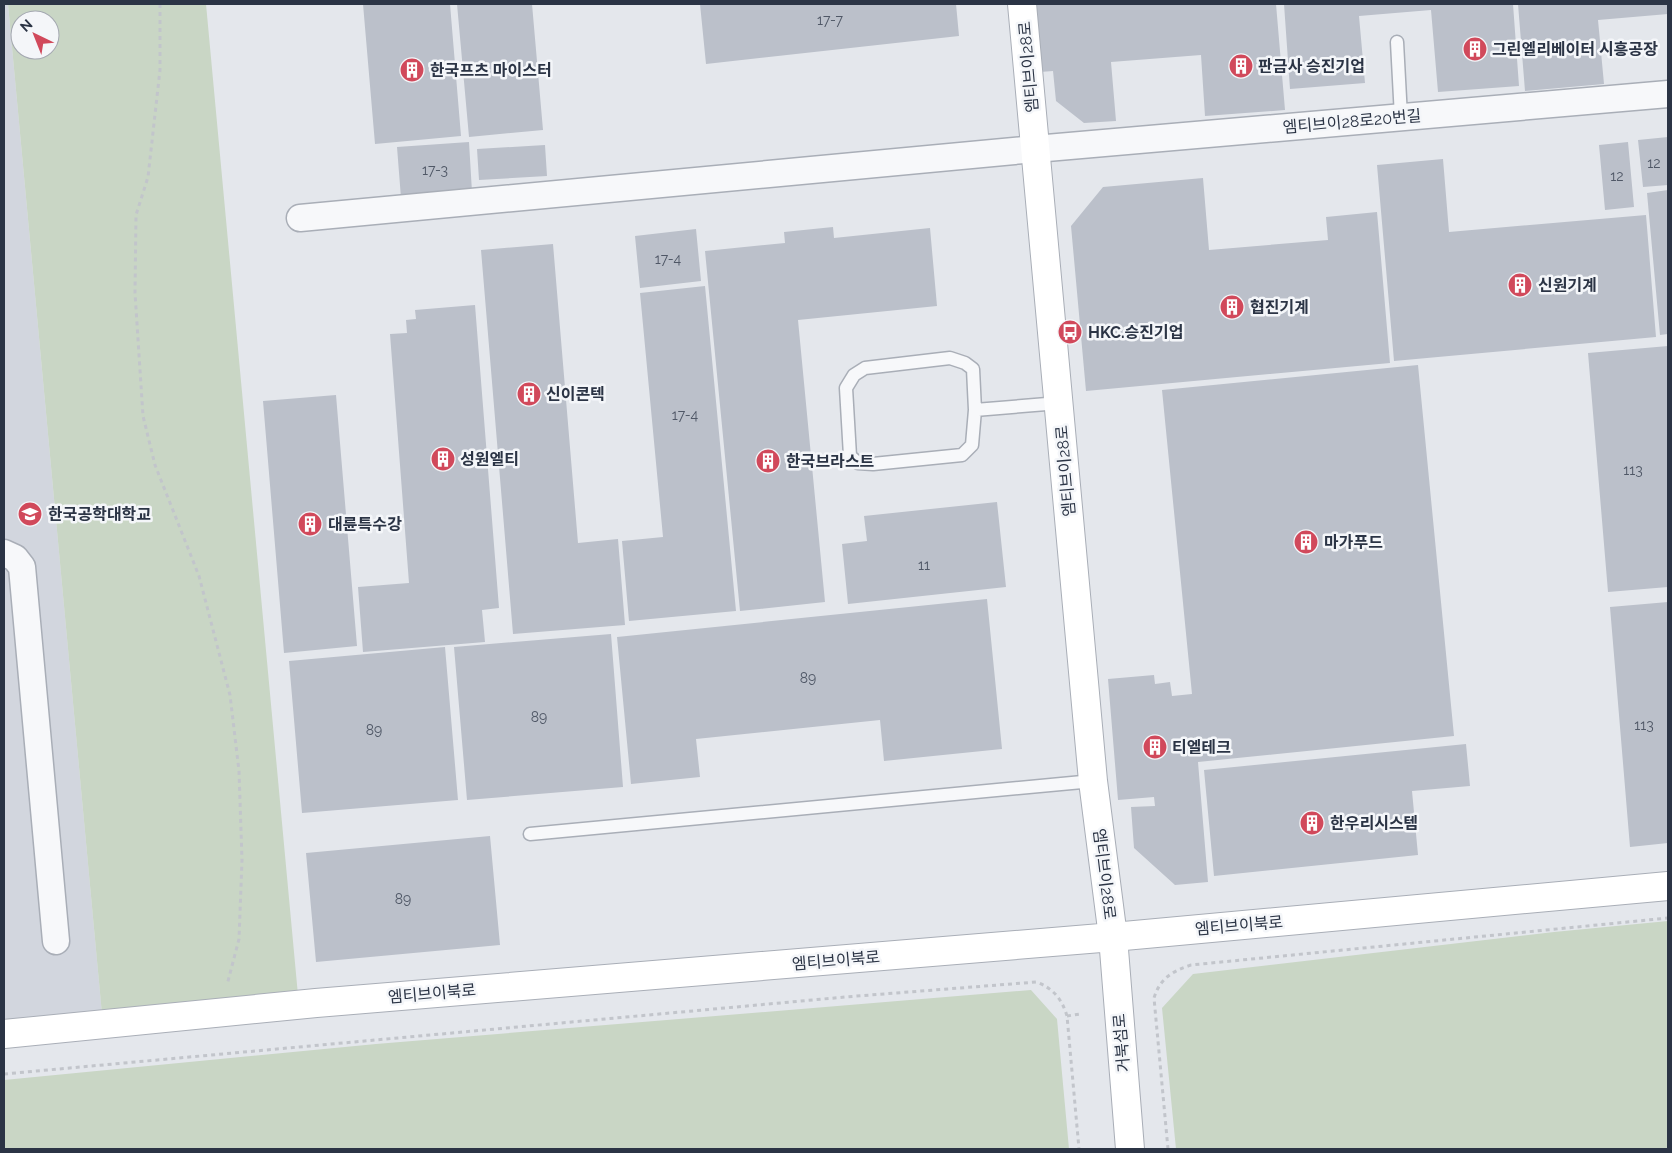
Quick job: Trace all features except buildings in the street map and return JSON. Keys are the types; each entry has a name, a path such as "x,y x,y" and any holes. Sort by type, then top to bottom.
{"street":[{"name":"엠티브이28로","path":"1022,4 1093,781 1113,937"},
{"name":"엠티브이28로20번길","path":"300,218 1035,148 1668,94"},
{"path":"4,553 15,558 22,567 56,941"},
{"name":"엠티브이북로","path":"4,1034 220,1012 1113,937 1668,886"},
{"name":"거북섬로","path":"1113,937 1130,1149"}],"lane":[{"path":"1397,42 1401,117"},
{"path":"950,358 965,363 972,369 975,410 972,445 962,455 873,464 858,463 850,456 846,388 854,375 865,368 950,358"},
{"path":"975,410 1059,403"},
{"path":"530,834 1093,781"}],"path":[{"path":"160,4 160,70 148,177 136,215 135,294 143,416 155,465 199,576 220,649 230,695 239,771 242,860 239,939 220,1012"},
{"path":"1168,1149 1154,1006 1157,988 1172,972 1191,965 1668,918"},
{"path":"4,1074 1028,981 1043,984 1059,997 1067,1016 1079,1149"},
{"path":"1146,1007 1154,1006"},
{"path":"1067,1016 1080,1014"}],"shaded area":[{"name":"한국공학대학교","path":"4,4 8,4 10,60 13,60 103,1025 4,1034"}],"green space":[{"path":"8,4 206,4 299,1006 103,1025 13,60 60,60 60,10 10,10 10,25"},
{"path":"1668,921 1668,1149 1176,1149 1162,1008 1193,974 1554,932"},
{"path":"1031,990 1057,1019 1069,1149 4,1149 4,1080 376,1044"}],"place":[{"name":"그린엘리베이터 시흥공장","path":"1475,49"},
{"name":"판금사 승진기업","path":"1241,66"},
{"name":"한국프츠 마이스터","path":"412,70"},
{"name":"신원기계","path":"1520,285"},
{"name":"협진기계","path":"1232,307"},
{"name":"HKC.승진기업","path":"1070,332"},
{"name":"신이콘텍","path":"529,394"},
{"name":"성원엘티","path":"443,459"},
{"name":"한국브라스트","path":"768,461"},
{"name":"한국공학대학교","path":"30,514"},
{"name":"대륜특수강","path":"310,524"},
{"name":"마가푸드","path":"1306,542"},
{"name":"티엘테크","path":"1155,747"},
{"name":"한우리시스템","path":"1312,823"}]}
